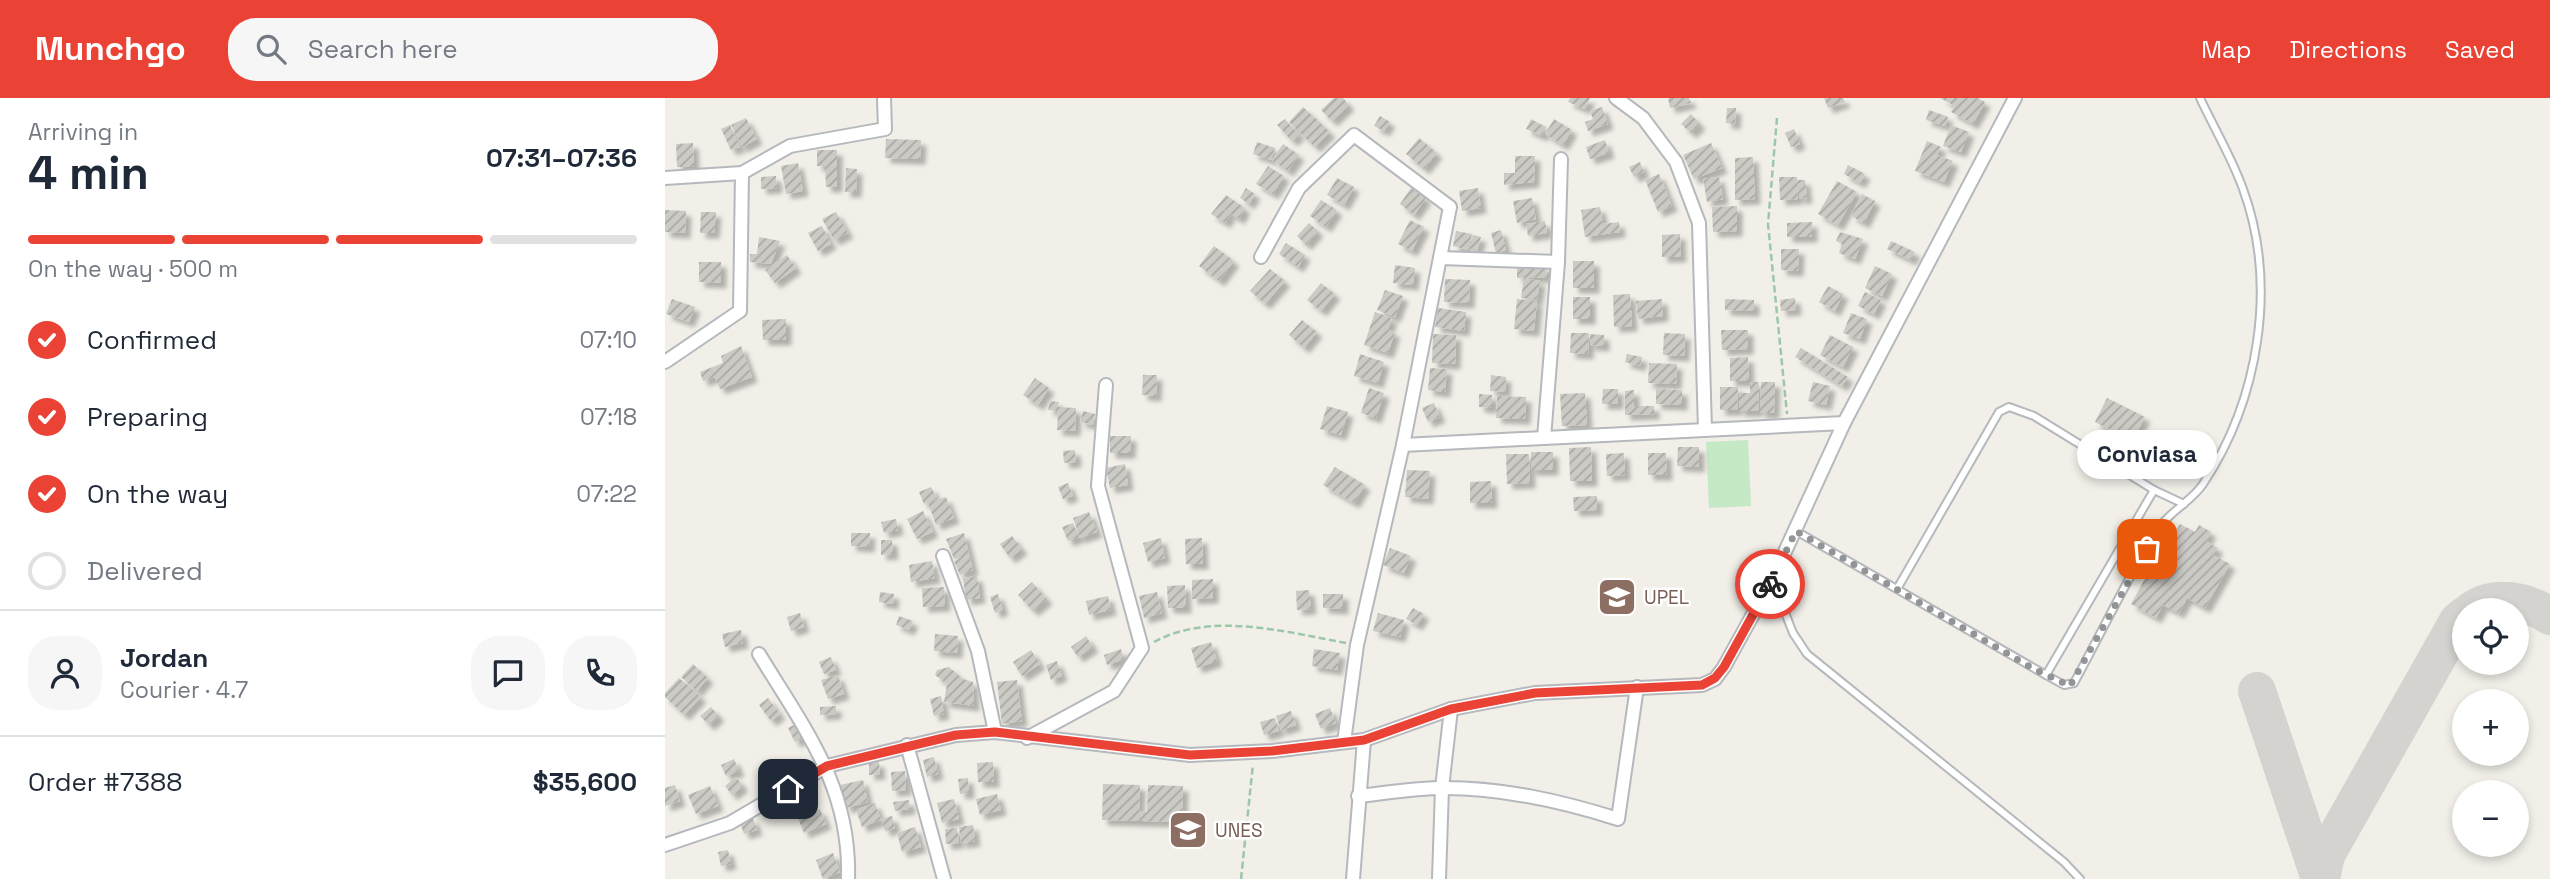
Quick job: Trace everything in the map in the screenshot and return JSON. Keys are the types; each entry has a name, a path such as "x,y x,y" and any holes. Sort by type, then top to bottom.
{"street":[{"path":"665,178 742,173 790,146 885,129 884,98"},
{"path":"1616,98 1643,118 1676,162 1699,223 1706,430"},
{"path":"665,845 730,823 827,766 956,735 995,732 1027,738 1190,755 1254,752 1364,740 1451,709 1535,693 1702,685 1715,678 1724,667 1772,580 1843,423 2015,98"},
{"path":"1261,257 1299,188 1354,135 1450,207 1403,445 1357,645 1344,742"},
{"path":"1544,438 1558,262 1561,159"},
{"path":"665,362 740,311 742,173"},
{"path":"1440,258 1558,262"},
{"path":"1027,738 1114,691 1142,648 1098,486 1106,385"},
{"path":"1403,445 1843,423"},
{"path":"943,556 978,651 995,732"},
{"path":"759,654 827,766 846,834 848,879"},
{"path":"1358,796 1443,788 1502,791 1561,801 1618,819 1637,687"},
{"path":"1439,879 1443,788 1451,709"},
{"path":"1353,879 1364,740"},
{"path":"907,745 944,879"}],"lane":[{"path":"1796,531 2064,685 2074,683 2160,526 2202,486 2235,424 2254,363 2261,275 2255,231 2246,199 2200,98"},
{"path":"1897,589 1999,412 2009,407 2034,416 2154,490 2184,504"},
{"path":"2046,675 2154,490"},
{"path":"1772,580 1793,633 1807,654 2064,862 2080,879"}],"path":[{"path":"1777,118 1768,224 1789,426"},
{"path":"1142,648 1176,630 1219,626 1271,630 1357,645"},
{"path":"1241,879 1254,752"}],"green space":[{"path":"1748,440 1751,506 1709,508 1706,442"}],"building":[{"path":"1334,98 1343,98 1349,105 1332,121 1321,110"},
{"path":"1570,98 1590,98 1585,109 1568,102"},
{"path":"1668,98 1689,98 1691,103 1670,108"},
{"path":"1824,98 1843,98 1845,102 1828,108"},
{"path":"1940,98 1978,98 1985,102 1973,124 1951,112 1955,106"},
{"path":"1303,107 1330,132 1315,147 1289,122"},
{"path":"1602,107 1608,124 1588,131 1585,122 1593,119 1590,111"},
{"path":"1727,108 1736,108 1735,124 1726,123"},
{"path":"1929,110 1948,117 1945,126 1926,120"},
{"path":"1691,114 1700,124 1691,133 1681,124"},
{"path":"1380,116 1390,122 1384,131 1374,126"},
{"path":"746,118 757,139 742,147 731,125"},
{"path":"1285,119 1299,135 1292,141 1277,125"},
{"path":"1531,119 1546,127 1542,136 1526,129"},
{"path":"1554,119 1572,130 1563,145 1545,134"},
{"path":"730,125 740,147 731,150 721,129"},
{"path":"1951,125 1969,132 1961,152 1943,146"},
{"path":"1794,129 1800,144 1791,147 1785,133"},
{"path":"1419,138 1437,153 1424,169 1406,154"},
{"path":"886,139 921,140 920,159 885,158"},
{"path":"1605,140 1609,153 1590,159 1586,147"},
{"path":"1927,141 1941,147 1937,155 1953,161 1944,182 1915,171"},
{"path":"1257,142 1275,148 1271,160 1253,154"},
{"path":"693,143 694,167 677,167 676,144"},
{"path":"1711,143 1722,168 1694,179 1683,155"},
{"path":"1283,144 1299,155 1288,171 1272,160"},
{"path":"817,150 837,150 837,187 826,187 825,166 817,166"},
{"path":"1515,156 1535,156 1534,182 1504,185 1504,173 1515,173"},
{"path":"1753,157 1755,199 1735,200 1735,158"},
{"path":"1640,162 1644,172 1634,177 1629,167"},
{"path":"798,163 803,191 786,194 781,166"},
{"path":"1848,165 1865,174 1860,183 1844,174"},
{"path":"1268,166 1284,176 1273,194 1256,184"},
{"path":"846,168 857,169 856,192 845,192"},
{"path":"1659,174 1672,206 1658,212 1645,180"},
{"path":"776,176 777,188 761,189 761,177"},
{"path":"1719,177 1723,199 1707,202 1703,179"},
{"path":"1779,177 1797,177 1798,199 1780,200"},
{"path":"1337,178 1354,187 1344,205 1327,195"},
{"path":"1797,180 1805,180 1807,198 1800,199"},
{"path":"1837,181 1857,192 1838,225 1818,214"},
{"path":"1246,188 1255,194 1249,204 1240,198"},
{"path":"1411,188 1426,198 1414,215 1400,204"},
{"path":"1478,188 1481,208 1462,211 1459,191"},
{"path":"1862,194 1875,201 1864,223 1851,216"},
{"path":"1226,195 1245,208 1239,219 1222,208 1230,215 1225,223 1211,214"},
{"path":"1532,198 1536,219 1517,223 1513,201"},
{"path":"1321,200 1337,210 1326,227 1310,216"},
{"path":"1737,206 1737,231 1713,232 1712,207"},
{"path":"1600,207 1603,224 1619,222 1620,232 1585,237 1581,210"},
{"path":"665,210 686,211 685,233 665,232"},
{"path":"701,212 716,212 714,233 700,233"},
{"path":"836,212 848,233 834,240 822,219"},
{"path":"1410,220 1424,227 1412,251 1398,244"},
{"path":"1545,221 1547,233 1528,236 1526,224"},
{"path":"1812,222 1812,237 1787,237 1787,223"},
{"path":"1309,223 1318,231 1306,245 1297,236"},
{"path":"822,226 831,244 818,251 808,233"},
{"path":"1501,230 1506,250 1496,253 1491,233"},
{"path":"1456,231 1472,234 1468,250 1453,246"},
{"path":"1840,232 1863,239 1855,259 1839,253 1842,244 1836,241"},
{"path":"1680,234 1681,257 1662,257 1662,235"},
{"path":"1473,235 1481,237 1476,253 1469,251"},
{"path":"759,237 780,241 771,264 750,262 750,254 757,254"},
{"path":"1891,241 1915,252 1911,260 1887,249"},
{"path":"1286,243 1305,255 1298,267 1279,254"},
{"path":"1214,246 1234,261 1219,281 1199,266"},
{"path":"1781,249 1799,249 1798,271 1781,270"},
{"path":"787,255 796,268 775,283 765,270"},
{"path":"1573,261 1594,261 1594,288 1573,288"},
{"path":"699,262 721,262 721,283 699,282"},
{"path":"1395,265 1415,268 1413,285 1393,283"},
{"path":"1546,266 1547,277 1517,278 1517,267"},
{"path":"1875,266 1892,274 1882,296 1865,288"},
{"path":"1270,269 1285,281 1265,304 1250,291"},
{"path":"1524,278 1540,281 1537,300 1521,298"},
{"path":"1445,279 1470,280 1469,303 1444,302"},
{"path":"1321,283 1335,294 1321,311 1307,300"},
{"path":"1828,286 1843,294 1835,311 1819,302"},
{"path":"1385,290 1403,296 1395,317 1377,310"},
{"path":"1865,292 1881,300 1874,314 1858,306"},
{"path":"1630,294 1632,326 1614,327 1613,295"},
{"path":"1573,297 1590,297 1590,319 1573,319"},
{"path":"1795,298 1796,310 1781,311 1780,300"},
{"path":"672,299 695,307 689,322 666,314"},
{"path":"1517,299 1537,301 1534,331 1514,329"},
{"path":"1662,299 1663,316 1638,319 1636,301"},
{"path":"1725,299 1754,300 1754,311 1725,310"},
{"path":"1438,308 1466,312 1464,331 1435,327"},
{"path":"1375,312 1392,318 1388,330 1395,332 1388,353 1364,345"},
{"path":"1851,313 1867,319 1860,339 1843,333"},
{"path":"786,319 786,340 763,340 762,320"},
{"path":"1302,320 1317,332 1304,348 1289,335"},
{"path":"1721,330 1748,330 1748,349 1722,350"},
{"path":"1571,333 1589,333 1588,354 1570,353"},
{"path":"1664,333 1685,334 1684,356 1663,355"},
{"path":"1433,334 1456,335 1455,364 1432,363"},
{"path":"1590,334 1604,335 1604,346 1590,345"},
{"path":"1830,335 1853,347 1843,367 1820,355"},
{"path":"741,346 752,377 720,389 715,377 703,381 700,372 723,363 721,356"},
{"path":"1801,348 1848,377 1842,386 1795,357"},
{"path":"1360,354 1384,362 1378,383 1354,376"},
{"path":"1627,354 1642,357 1640,366 1625,362"},
{"path":"1748,357 1749,381 1730,381 1730,358"},
{"path":"1649,363 1677,364 1676,384 1648,383"},
{"path":"1430,368 1447,369 1445,392 1428,390"},
{"path":"1143,375 1157,375 1156,396 1142,395"},
{"path":"1491,375 1506,377 1505,392 1490,391"},
{"path":"1035,378 1049,388 1038,405 1023,395"},
{"path":"1750,382 1759,382 1758,411 1739,411 1739,393 1750,393"},
{"path":"1761,382 1775,382 1774,413 1760,413"},
{"path":"1813,382 1830,386 1826,405 1808,401"},
{"path":"1720,387 1738,387 1737,410 1720,410"},
{"path":"1369,388 1384,393 1376,418 1361,413"},
{"path":"1603,389 1618,389 1618,404 1602,404"},
{"path":"1656,389 1682,390 1682,405 1656,404"},
{"path":"1634,390 1634,406 1654,406 1654,414 1625,415 1625,391"},
{"path":"1585,393 1587,425 1562,426 1560,394"},
{"path":"1479,394 1492,395 1492,408 1479,407"},
{"path":"1497,396 1526,397 1525,419 1496,418"},
{"path":"2107,398 2145,417 2132,441 2095,422"},
{"path":"1050,401 1059,402 1058,407 1076,408 1075,431 1057,430 1058,411 1048,410"},
{"path":"1434,403 1440,417 1428,422 1422,408"},
{"path":"1327,406 1348,412 1341,435 1320,429"},
{"path":"1083,411 1095,414 1093,425 1080,422"},
{"path":"1110,436 1131,436 1130,453 1110,453"},
{"path":"1591,447 1592,481 1570,481 1569,448"},
{"path":"1678,447 1699,447 1699,467 1677,466"},
{"path":"1075,450 1076,462 1064,463 1063,451"},
{"path":"1531,452 1553,452 1553,470 1531,470"},
{"path":"1624,453 1625,475 1607,476 1606,454"},
{"path":"1648,453 1666,453 1667,475 1648,475"},
{"path":"1506,454 1529,454 1530,483 1507,484"},
{"path":"1125,464 1128,485 1110,488 1106,468"},
{"path":"1335,467 1365,485 1354,503 1323,485"},
{"path":"1407,470 1430,471 1428,499 1405,497"},
{"path":"1491,481 1492,503 1470,503 1470,482"},
{"path":"1068,483 1073,496 1063,499 1058,487"},
{"path":"931,487 937,498 924,504 919,492"},
{"path":"1597,496 1597,510 1574,511 1573,497"},
{"path":"946,497 954,518 936,525 928,503"},
{"path":"923,511 933,532 917,539 907,519"},
{"path":"1089,512 1097,532 1080,538 1073,518"},
{"path":"896,519 898,530 884,533 881,522"},
{"path":"1073,523 1079,537 1068,541 1062,527"},
{"path":"2180,524 2195,532 2199,525 2211,532 2206,541 2218,548 2213,555 2230,564 2205,608 2187,598 2179,613 2163,605 2156,618 2131,604 2153,564 2147,561 2165,529 2174,534"},
{"path":"851,533 870,533 869,547 851,546"},
{"path":"964,533 973,570 960,575 954,561 962,557 954,559 946,539"},
{"path":"1012,536 1022,549 1010,558 1000,544"},
{"path":"1161,538 1165,558 1148,562 1143,543"},
{"path":"1202,538 1203,564 1186,564 1185,539"},
{"path":"881,540 892,540 893,554 881,555"},
{"path":"1390,548 1411,556 1404,573 1383,565"},
{"path":"932,561 935,578 911,582 909,565"},
{"path":"977,576 980,598 966,600 963,578"},
{"path":"1213,579 1213,598 1192,599 1192,580"},
{"path":"1032,582 1047,599 1033,611 1018,595"},
{"path":"1185,585 1186,608 1168,608 1167,586"},
{"path":"944,587 945,606 923,607 922,588"},
{"path":"1309,590 1311,609 1297,610 1296,591"},
{"path":"880,592 894,594 893,604 879,602"},
{"path":"1157,592 1162,613 1144,618 1139,596"},
{"path":"998,594 1003,610 995,613 990,597"},
{"path":"1323,594 1343,594 1343,609 1323,608"},
{"path":"1108,596 1111,610 1089,615 1086,601"},
{"path":"1413,608 1424,614 1417,625 1406,619"},
{"path":"800,613 804,627 791,631 787,617"},
{"path":"1378,613 1404,620 1400,637 1373,631"},
{"path":"899,616 913,621 909,630 896,625"},
{"path":"741,630 743,643 725,647 722,634"},
{"path":"935,634 958,636 957,653 934,651"},
{"path":"1086,636 1093,647 1078,657 1071,647"},
{"path":"1211,642 1217,661 1197,668 1191,648"},
{"path":"1121,649 1124,659 1107,665 1104,655"},
{"path":"1314,649 1340,653 1337,670 1312,666"},
{"path":"1031,650 1040,664 1022,676 1013,662"},
{"path":"831,657 836,670 824,674 819,662"},
{"path":"1057,661 1062,676 1051,680 1046,665"},
{"path":"693,664 708,678 697,691 681,677"},
{"path":"949,667 963,679 973,682 974,706 944,702 947,684 935,675 937,670"},
{"path":"838,675 844,694 828,699 821,680"},
{"path":"679,678 701,697 684,715 665,697 665,693"},
{"path":"1017,680 1022,721 1002,724 997,682"},
{"path":"941,696 944,714 934,716 930,699"},
{"path":"768,698 780,714 771,721 759,705"},
{"path":"836,706 836,714 820,715 820,707"},
{"path":"711,707 719,716 709,725 700,716"},
{"path":"1330,708 1336,723 1321,729 1315,714"},
{"path":"1291,711 1296,725 1281,730 1276,716"},
{"path":"1275,718 1279,731 1264,735 1260,722"},
{"path":"798,723 806,737 795,742 788,728"},
{"path":"934,757 938,774 927,777 923,760"},
{"path":"734,759 739,771 726,776 721,765"},
{"path":"869,762 879,762 880,774 869,775"},
{"path":"993,762 994,782 978,782 977,763"},
{"path":"905,771 906,790 892,791 891,772"},
{"path":"736,777 743,786 732,795 725,786"},
{"path":"968,778 969,793 960,794 958,779"},
{"path":"863,780 868,802 846,808 840,785"},
{"path":"1103,784 1140,785 1139,811 1147,812 1148,785 1183,786 1182,822 1102,820"},
{"path":"675,785 680,801 665,806 665,788"},
{"path":"710,786 718,806 696,814 688,795"},
{"path":"997,794 1001,810 980,815 976,799"},
{"path":"954,799 959,819 942,823 937,803"},
{"path":"909,800 910,809 895,811 893,802"},
{"path":"875,803 881,820 862,827 856,810"},
{"path":"820,809 826,824 804,833 798,818"},
{"path":"892,816 895,828 885,831 881,819"},
{"path":"753,818 757,830 744,834 740,823"},
{"path":"973,825 975,841 961,843 959,827"},
{"path":"915,827 921,847 902,852 897,833"},
{"path":"957,828 959,843 946,844 945,829"},
{"path":"728,850 731,864 721,866 718,852"},
{"path":"833,853 840,872 823,879 816,860"}],"taxiway":[{"path":"2529,605 2550,616"},
{"path":"2321,879 2326,855 2452,632"},
{"path":"2257,691 2320,879"}],"way so far":[{"path":"1770,584 1796,531 2034,669 2070,686 2147,549"}],"place":[{"name":"Conviasa","path":"2147,549"},
{"name":"UPEL","path":"1617,597"},
{"name":"UNES","path":"1188,830"}],"route":[{"path":"788,789 827,766 956,735 995,732 1027,738 1190,755 1272,751 1364,740 1451,709 1535,693 1702,685 1715,678 1724,667 1770,584"}]}
